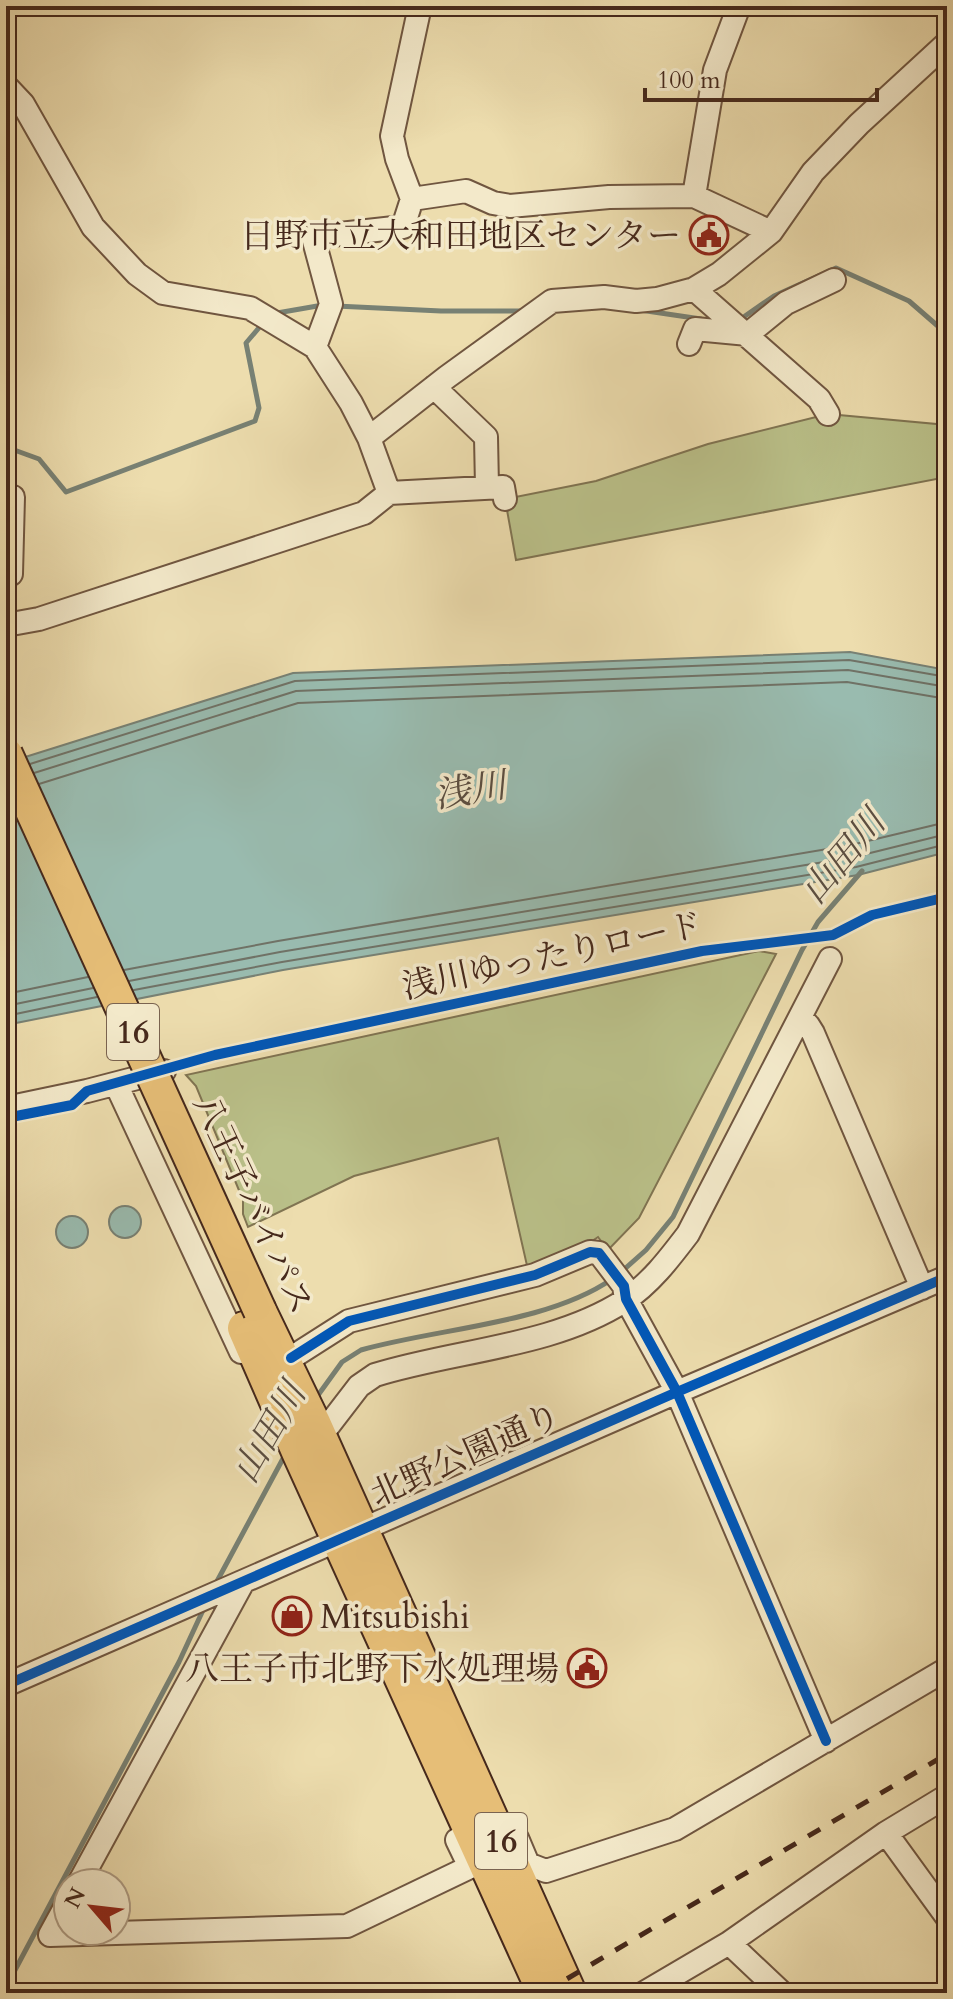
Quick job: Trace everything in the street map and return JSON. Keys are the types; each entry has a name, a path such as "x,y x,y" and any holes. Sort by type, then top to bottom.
{"highway":[{"name":"八王子バイパス","path":"6,754 252,1320 293,1372 304,1432"},
{"name":"八王子バイパス","path":"6,803 304,1432 350,1535 395,1666 544,1993"},
{"name":"八王子バイパス","path":"350,1535 399,1611 570,1993"}],"street":[{"path":"315,347 331,304 313,237 403,227 412,199 392,136 420,6"},
{"path":"694,196 715,70 739,6"},
{"path":"369,438 552,301 604,297 646,300 694,289 719,274 771,232 813,172 859,124 947,43"},
{"path":"6,86 23,104 93,227 137,274 163,293 250,308 315,347 369,438 389,493"},
{"path":"412,199 466,191 510,206 609,197 694,196 771,232"},
{"path":"689,344 695,329 748,334 786,303 834,280"},
{"path":"694,289 819,399 828,414"},
{"path":"6,625 39,619 364,513 389,493 496,493 486,437 434,387"},
{"path":"6,496 13,497 9,579"},
{"path":"116,1084 261,1394 304,1432 329,1425 359,1386 375,1375 552,1333 581,1323 668,1261 688,1234 830,959"},
{"path":"798,1021 808,1025 813,1033 922,1288"},
{"path":"6,1108 167,1070 284,1329 293,1372"},
{"path":"293,1372 349,1321 535,1275 590,1252 599,1253 625,1293 677,1392 826,1741"},
{"name":"北野公園通り","path":"6,1685 947,1277"},
{"path":"87,1867 235,1586"},
{"path":"399,1611 428,1645 528,1864 546,1871 675,1829 947,1669"},
{"path":"132,1933 347,1926 470,1867 395,1704 395,1666"},
{"path":"644,1993 729,1943 886,1833 947,1796"},
{"path":"886,1833 947,1917"},
{"path":"729,1943 782,1993"}],"green space":[{"path":"828,414 947,425 947,477 516,560 505,499 596,481 708,444"},
{"path":"759,951 776,954 639,1218 608,1250 598,1237 579,1250 528,1270 498,1138 354,1176 248,1227 243,1214 243,1200 196,1086 186,1075"}],"water":[{"name":"浅川","path":"850,652 947,670 947,852 858,875 283,970 6,1025 6,763 293,673"},
{"path":"125,1206 136,1211 141,1222 136,1233 125,1238 114,1233 109,1222 114,1211"},
{"path":"72,1216 83,1221 88,1232 83,1243 72,1248 61,1243 56,1232 61,1221"}],"waterway":[{"path":"745,316 774,296 836,268 909,301 947,334"},
{"path":"277,313 323,305"},
{"path":"336,306 526,311"},
{"path":"640,310 701,319"},
{"path":"6,447 39,459 66,492 255,421 259,408 246,343 263,323"},
{"name":"山田川","path":"620,1273 646,1250 673,1217 802,950 818,922 862,871"},
{"name":"山田川","path":"316,1398 342,1362 361,1350 556,1306 612,1279"},
{"name":"山田川","path":"215,1585 286,1453"},
{"name":"山田川","path":"6,1987 179,1662 204,1608"}],"railway":[{"path":"543,1993 947,1754"}],"cycle path":[{"name":"浅川ゆったりロード","path":"6,1118 72,1105 87,1091 215,1055 702,951 833,935 872,915 947,897"},
{"path":"291,1358 349,1321 535,1275 590,1252 599,1253 624,1286 626,1299 677,1392 826,1741"},
{"path":"6,1685 947,1277"}],"place":[{"name":"日野市立大和田地区センター","path":"709,235"},
{"name":"Mitsubishi","path":"292,1616"},
{"name":"八王子市北野下水処理場","path":"587,1668"}]}
